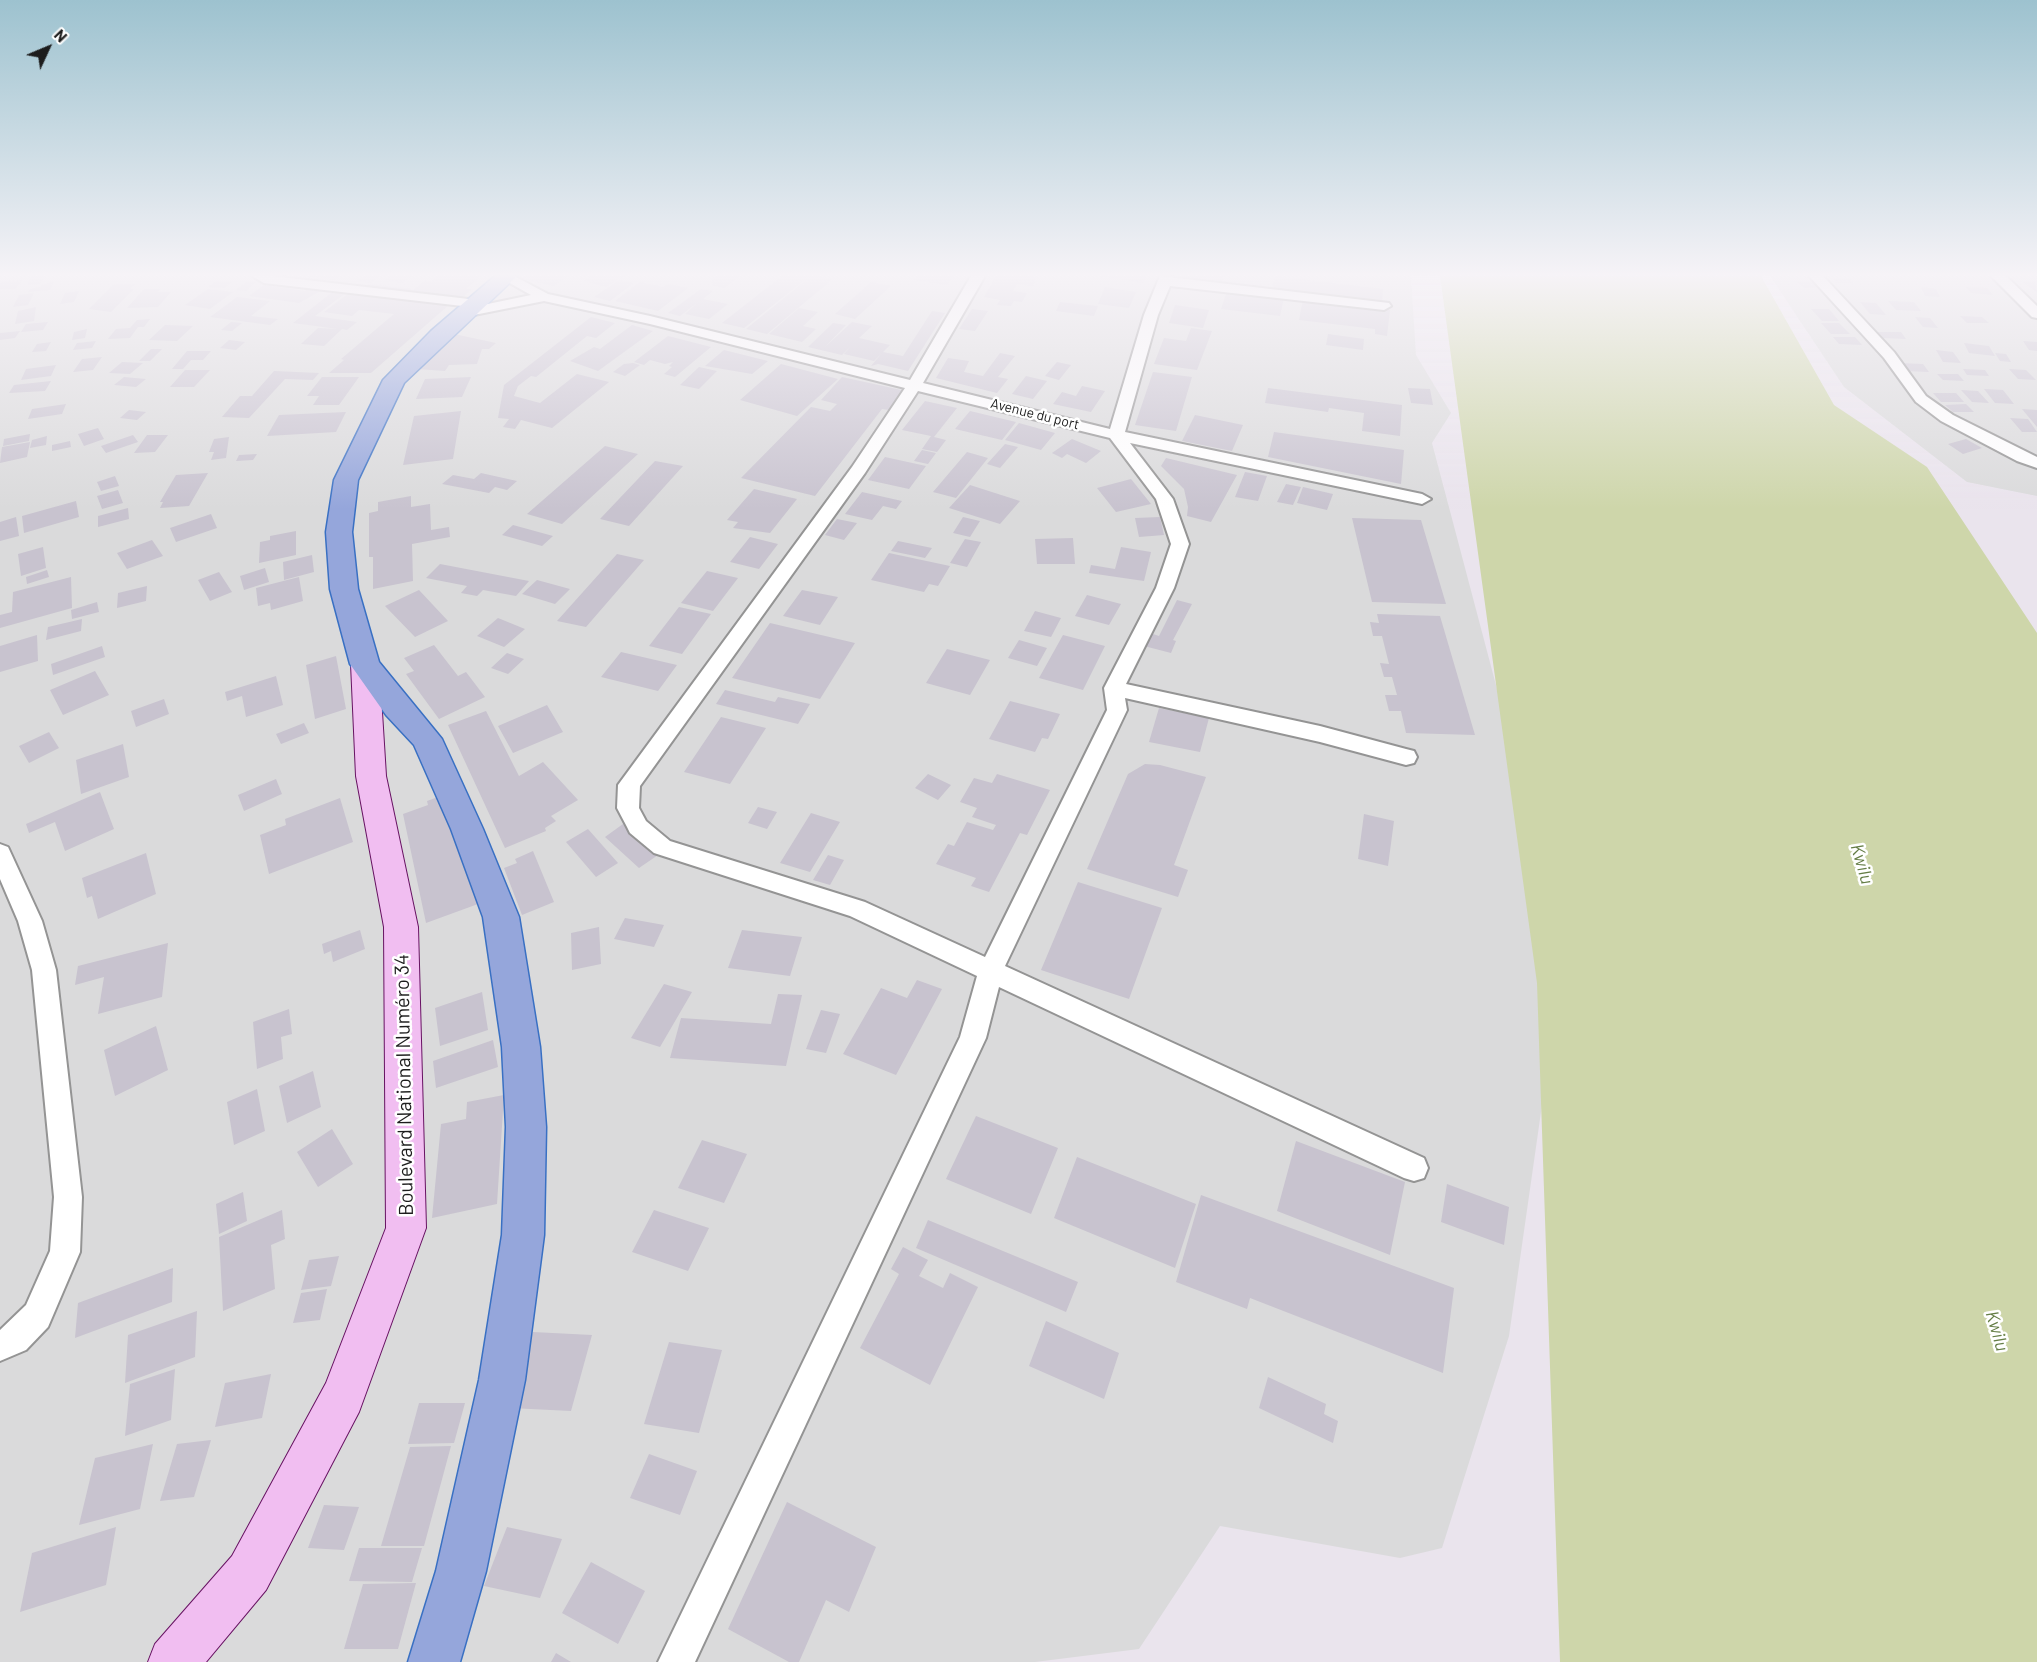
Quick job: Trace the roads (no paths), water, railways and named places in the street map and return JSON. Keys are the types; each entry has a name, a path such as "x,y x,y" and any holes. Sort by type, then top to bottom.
{"highway":[{"path":"421,354 394,380 369,427 346,480 339,532 344,589 364,664 397,707 427,739 467,829 501,917 521,1047 526,1127 523,1235 502,1380 461,1571 434,1662"}],"main road":[{"name":"Boulevard National Numéro 34","path":"173,1662 249,1573 343,1396 406,1228 401,927 371,776 364,664"}],"street":[{"name":"Avenue du port","path":"785,354 1116,435 1422,499"},
{"path":"933,354 859,469 629,785 628,808 638,827 662,847 857,909 1414,1168"},
{"path":"676,1662 973,1038 991,970 1117,710 1114,688 1165,588 1180,544 1164,499 1116,435 1140,354"},
{"path":"1887,354 1921,399 1947,418 2037,463"},
{"path":"1114,688 1320,734 1406,757"},
{"path":"0,853 30,921 44,970 68,1197 65,1252 37,1316 15,1339 0,1346"}],"water":[{"name":"Kwilu","path":"1451,354 1805,354 1834,405 1927,467 2037,633 2037,1662 1560,1662 1537,983"}]}
